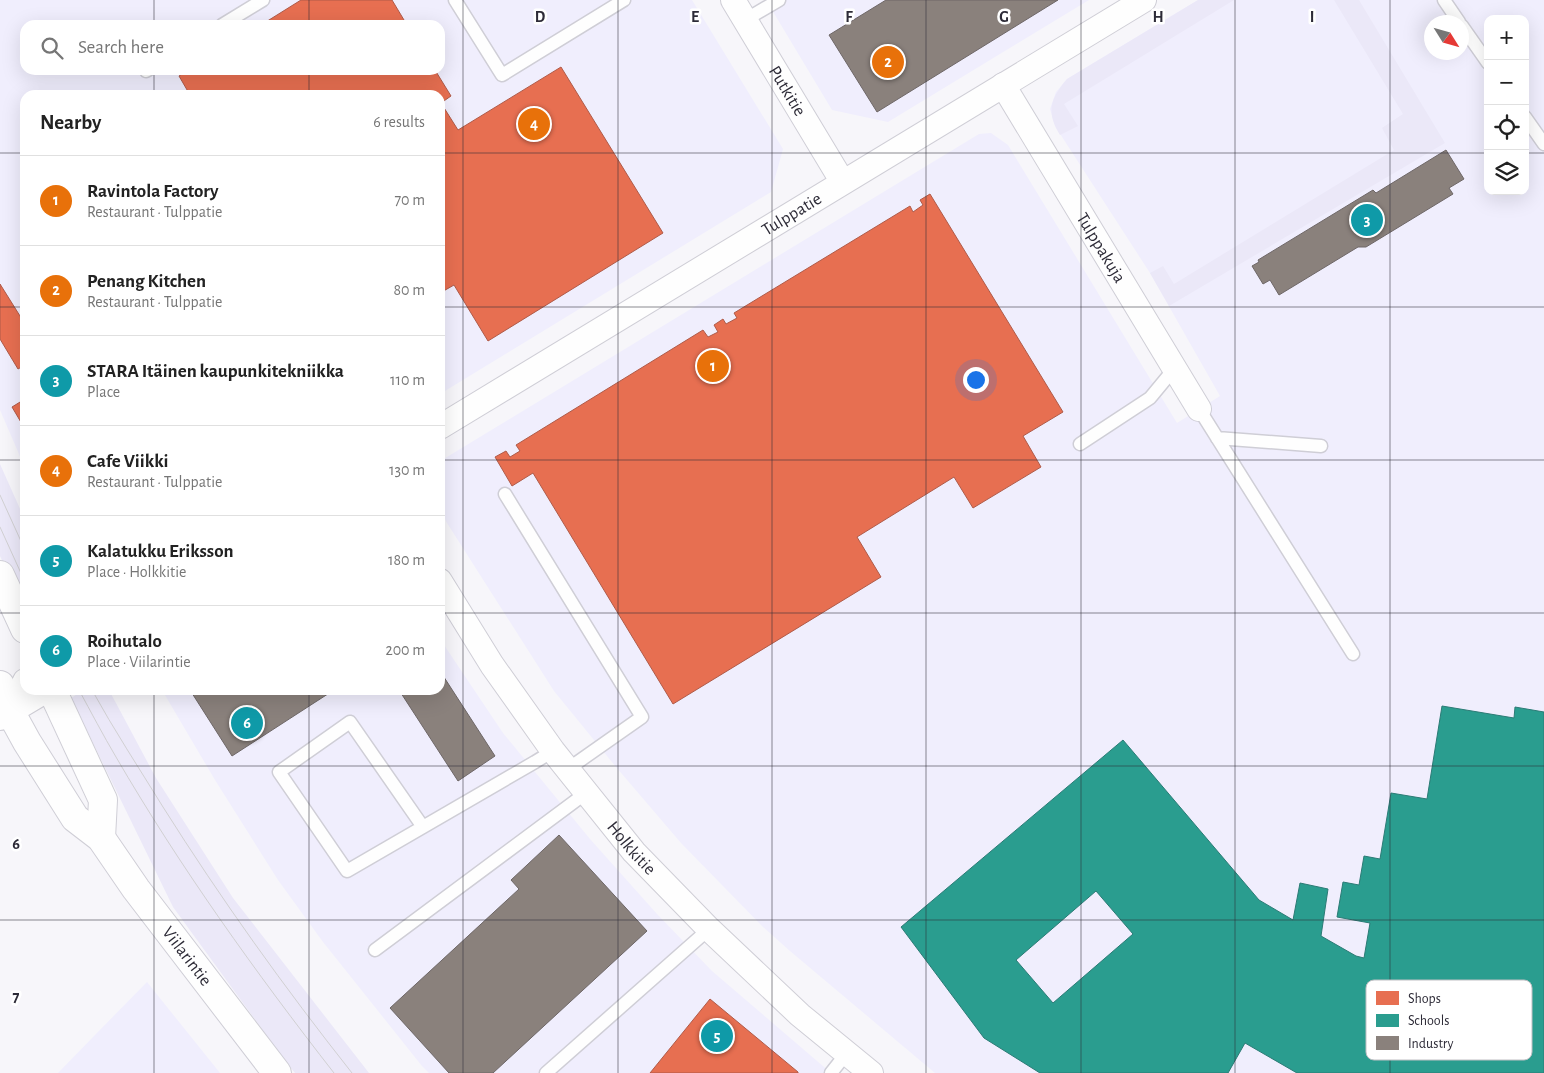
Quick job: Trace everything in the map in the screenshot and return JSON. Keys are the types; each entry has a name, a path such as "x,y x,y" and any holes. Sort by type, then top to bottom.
{"main road":[{"path":"0,575 20,618"},
{"name":"Viilarintie","path":"0,685 5,714 32,750 75,818 101,838 142,896 277,1073"},
{"path":"54,695 103,800 101,838"}],"street":[{"name":"Putkitie","path":"733,0 842,181"},
{"name":"Tulppatie","path":"445,424 842,181 1144,0"},
{"name":"Tulppakuja","path":"1003,85 1199,409"},
{"name":"Holkkitie","path":"445,590 492,665 553,751 634,852 708,929 800,1015 871,1073"},
{"path":"5,714 20,689"},
{"path":"5,714 38,695"}],"lane":[{"path":"230,20 263,0"},
{"path":"455,0 502,75 624,0"},
{"path":"745,20 779,0"},
{"path":"1444,0 1454,15"},
{"path":"1469,36 1486,60"},
{"path":"1529,123 1544,144"},
{"path":"1080,444 1150,398 1174,369"},
{"path":"1199,409 1353,654"},
{"path":"1217,438 1322,446"},
{"path":"505,494 642,717 568,769"},
{"path":"423,827 350,722 279,772 347,871 423,827 553,751"},
{"path":"374,950 586,792"},
{"path":"546,1073 708,929"},
{"path":"831,1073 846,1054"}],"shaded area":[{"path":"0,0 692,0 783,149 771,192 445,391 445,90 20,90 20,456 0,410"},
{"path":"766,0 1089,0 888,122 832,110"},
{"path":"1198,0 1544,0 1544,1073 935,1073 762,926 681,843 554,691 447,523 445,519 445,458 979,134 991,133 1008,145 1177,423 1220,396 1150,273 1055,126 1050,109 1056,92 1067,79"},
{"path":"1198,0 1234,0 1064,104 1078,126 1060,135 1053,119 1052,106 1057,93 1067,79"},
{"path":"1334,0 1359,0 1445,143 1169,306 1150,273 1163,266 1174,284 1394,150 1382,128 1403,114"},
{"path":"0,464 20,509 20,595 16,591 0,556"},
{"path":"445,646 503,733 590,839 657,914 712,971 831,1073 429,1073 323,942 278,880 215,780 165,695 445,695"},
{"path":"76,695 112,695 156,778 233,898 369,1073 295,1073 286,1062 173,907 71,698"},
{"path":"147,982 220,1073 58,1073 94,1036"}],"building: Shops":[{"path":"301,0 392,0 404,20 269,20"},
{"path":"561,67 663,233 488,341 454,285 445,290 445,109 458,130"},
{"path":"438,75 451,96 445,100 445,90 187,90 179,76"},
{"path":"930,194 1063,412 1023,436 1041,467 973,508 954,477 857,537 881,577 673,704 533,473 512,486 495,457 506,451 510,457 520,451 516,445 703,330 708,337 718,332 714,325 723,319 726,324 737,318 734,313 910,206 913,212 923,205 920,200"},
{"path":"0,284 20,316 20,368 18,369 0,339"},
{"path":"20,402 20,421 12,407"},
{"path":"710,999 798,1072 798,1073 650,1073"}],"building: Schools":[{"path":"1442,706 1514,718 1515,707 1544,712 1544,1073 1297,1073 1245,1043 1228,1073 1040,1073 984,1038 901,927 1123,740 1259,900 1293,920 1300,883 1328,889 1321,936 1356,956 1364,958 1370,923 1337,917 1343,882 1359,885 1364,856 1380,859 1391,793 1427,799","holes":["1096,891 1133,934 1053,1003 1016,960"]}],"building: Industry":[{"path":"886,0 1058,0 877,112 829,35"},
{"path":"1446,150 1464,179 1449,188 1453,194 1366,247 1358,247 1279,295 1270,280 1263,284 1252,266 1259,262 1258,260 1373,190 1376,193"},
{"path":"445,679 495,756 458,781 402,695 445,695"},
{"path":"193,695 326,695 232,756"},
{"path":"559,835 647,931 493,1073 449,1073 390,1008 519,889 511,880"}],"tram line":[{"path":"0,495 20,539"},
{"path":"0,527 20,571"},
{"path":"82,695 111,749 166,839 220,919 334,1073"},
{"path":"95,695 163,807 230,909 352,1073"}],"place":[{"name":"Penang Kitchen","path":"888,62"},
{"name":"Cafe Viikki","path":"534,124"},
{"name":"STARA Itäinen kaupunkitekniikka","path":"1367,220"},
{"name":"Ravintola Factory","path":"713,366"},
{"name":"Roihutalo","path":"247,723"},
{"name":"Kalatukku Eriksson","path":"717,1036"}]}
